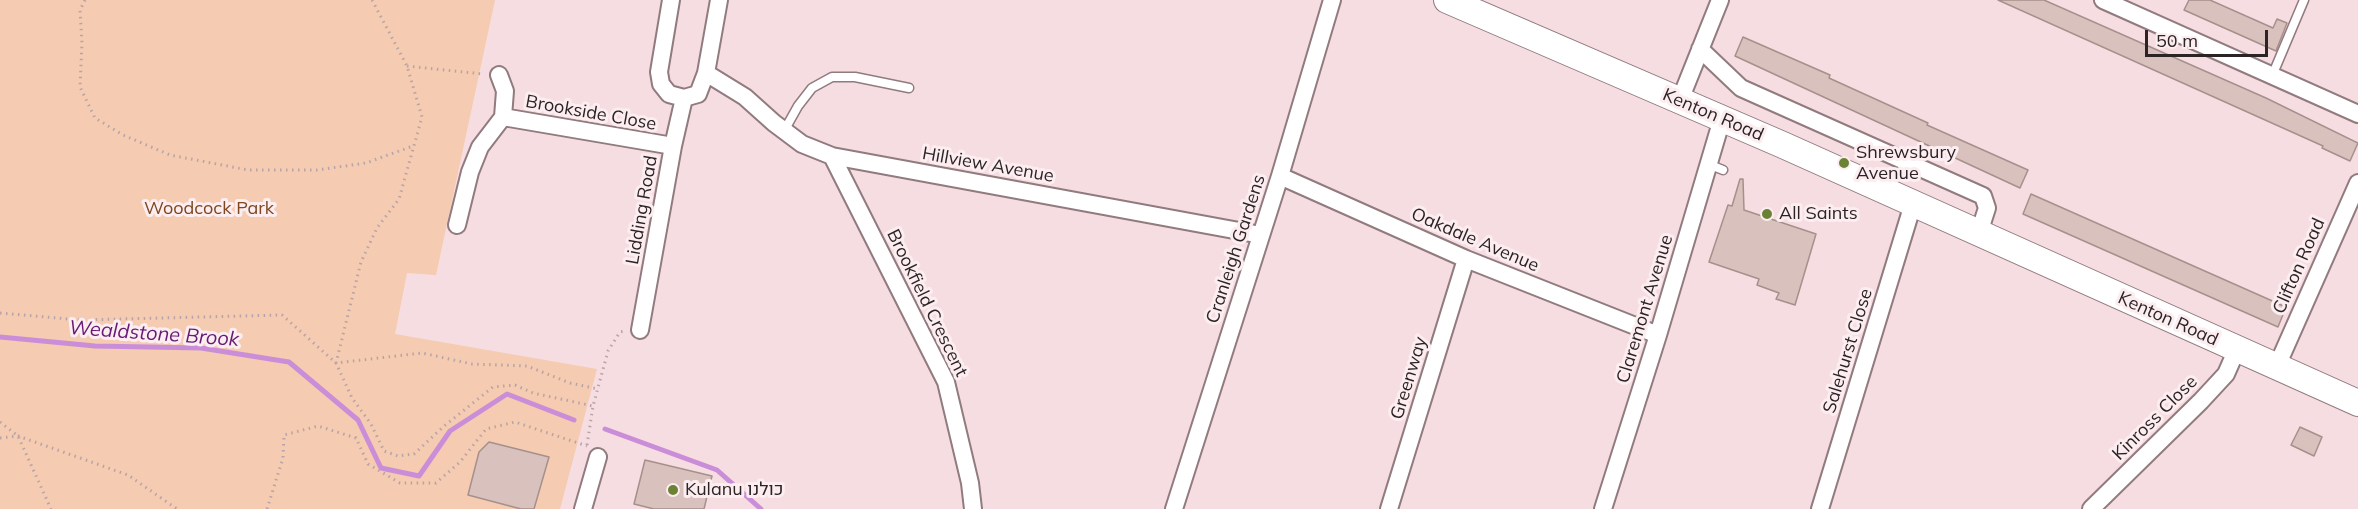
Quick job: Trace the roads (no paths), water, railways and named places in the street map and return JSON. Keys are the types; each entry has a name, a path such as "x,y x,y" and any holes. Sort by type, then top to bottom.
{"main road":[{"name":"Kenton Road","path":"1447,0 1680,100 2358,403"}],"street":[{"path":"671,0 658,72 661,84 669,94 691,96 728,88"},
{"name":"Lidding Road","path":"640,330 673,146 691,96 706,73 718,0"},
{"name":"Cranleigh Gardens","path":"1174,509 1280,176 1332,0"},
{"path":"1680,100 1720,0"},
{"path":"2103,0 2358,114"},
{"name":"Kenton Road","path":"1700,49 1742,88 1983,196 1987,208 1979,233"},
{"name":"Hillview Avenue","path":"706,73 745,97 802,144 832,156 1261,235"},
{"name":"Brookside Close","path":"457,225 470,172 480,147 503,117 505,91 499,75"},
{"name":"Brookside Close","path":"503,117 673,146"},
{"name":"Claremont Avenue","path":"1603,509 1658,335 1716,167 1722,119"},
{"name":"Brookfield Crescent","path":"832,156 946,382 974,509"},
{"name":"Oakdale Avenue","path":"1280,176 1466,259 1658,335"},
{"name":"Clifton Road","path":"2277,366 2358,183"},
{"name":"Salehurst Close","path":"1820,509 1914,204"},
{"name":"Greenway","path":"1389,509 1466,259"},
{"name":"Kinross Close","path":"2091,509 2220,381 2226,374 2237,349"},
{"path":"583,509 592,452"}],"lane":[{"path":"2272,76 2304,0"},
{"path":"784,131 798,106 812,88 832,77 855,77 909,88"}],"waterway":[{"name":"Wealdstone Brook","path":"0,337 95,346 201,348 289,362 358,420 381,468 419,476 450,431 507,394 574,420"},
{"name":"Wealdstone Brook","path":"605,429 717,470 761,509"}],"place":[{"name":"Shrewsbury Avenue","path":"1844,163"},
{"name":"All Saints","path":"1767,214"},
{"name":"Kulanu כולנו","path":"673,490"}],"park label":[{"name":"Woodcock Park","path":"209,209"}]}
